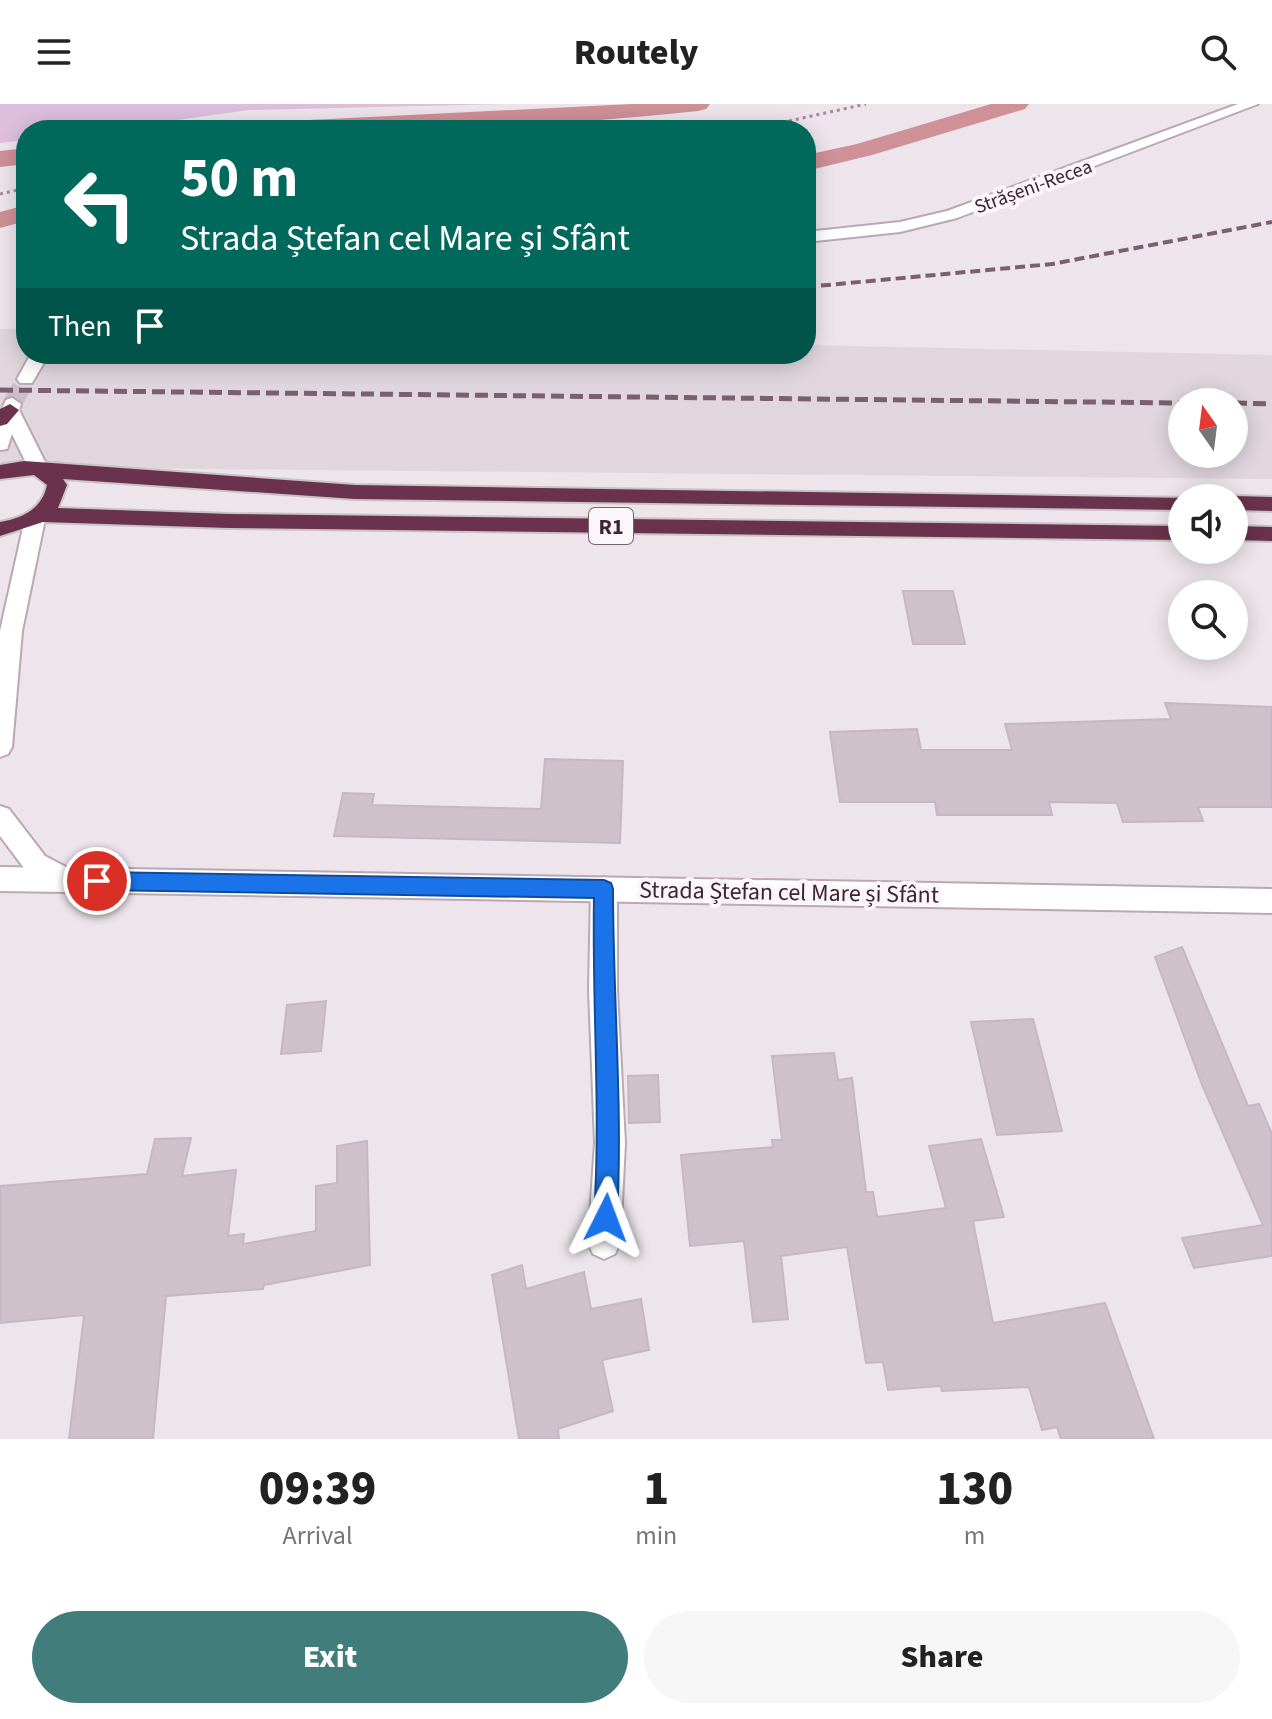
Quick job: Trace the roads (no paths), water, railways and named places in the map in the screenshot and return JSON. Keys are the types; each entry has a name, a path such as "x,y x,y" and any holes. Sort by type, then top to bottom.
{"highway":[{"path":"0,472 21,467 42,470 53,477 56,494 38,517 0,529"},
{"name":"R1","path":"42,470 116,478 355,492 1168,503"},
{"path":"1248,503 1272,504"},
{"name":"R1","path":"38,517 1168,533"},
{"path":"1248,533 1272,534"}],"street":[{"name":"Strășeni-Recea","path":"816,236 900,227 952,215 1251,104"},
{"path":"26,379 34,364"},
{"path":"0,444 7,411"},
{"path":"7,411 42,470"},
{"path":"0,747 11,631 38,517"},
{"path":"0,591 11,631"},
{"path":"0,817 36,864 65,880"},
{"name":"Strada Ștefan cel Mare și Sfânt","path":"0,879 1272,901"},
{"path":"604,889 603,990 610,1143 604,1243"}],"waterway":[{"path":"481,120 597,115 698,104"},
{"path":"816,161 863,150 1017,104"},
{"path":"0,159 16,157"},
{"path":"0,220 16,216"}],"tunnel":[{"path":"12,404 26,379"}],"railway":[{"path":"816,286 1052,264 1272,222"},
{"path":"0,390 1168,403"},
{"path":"1248,403 1272,404"}]}
